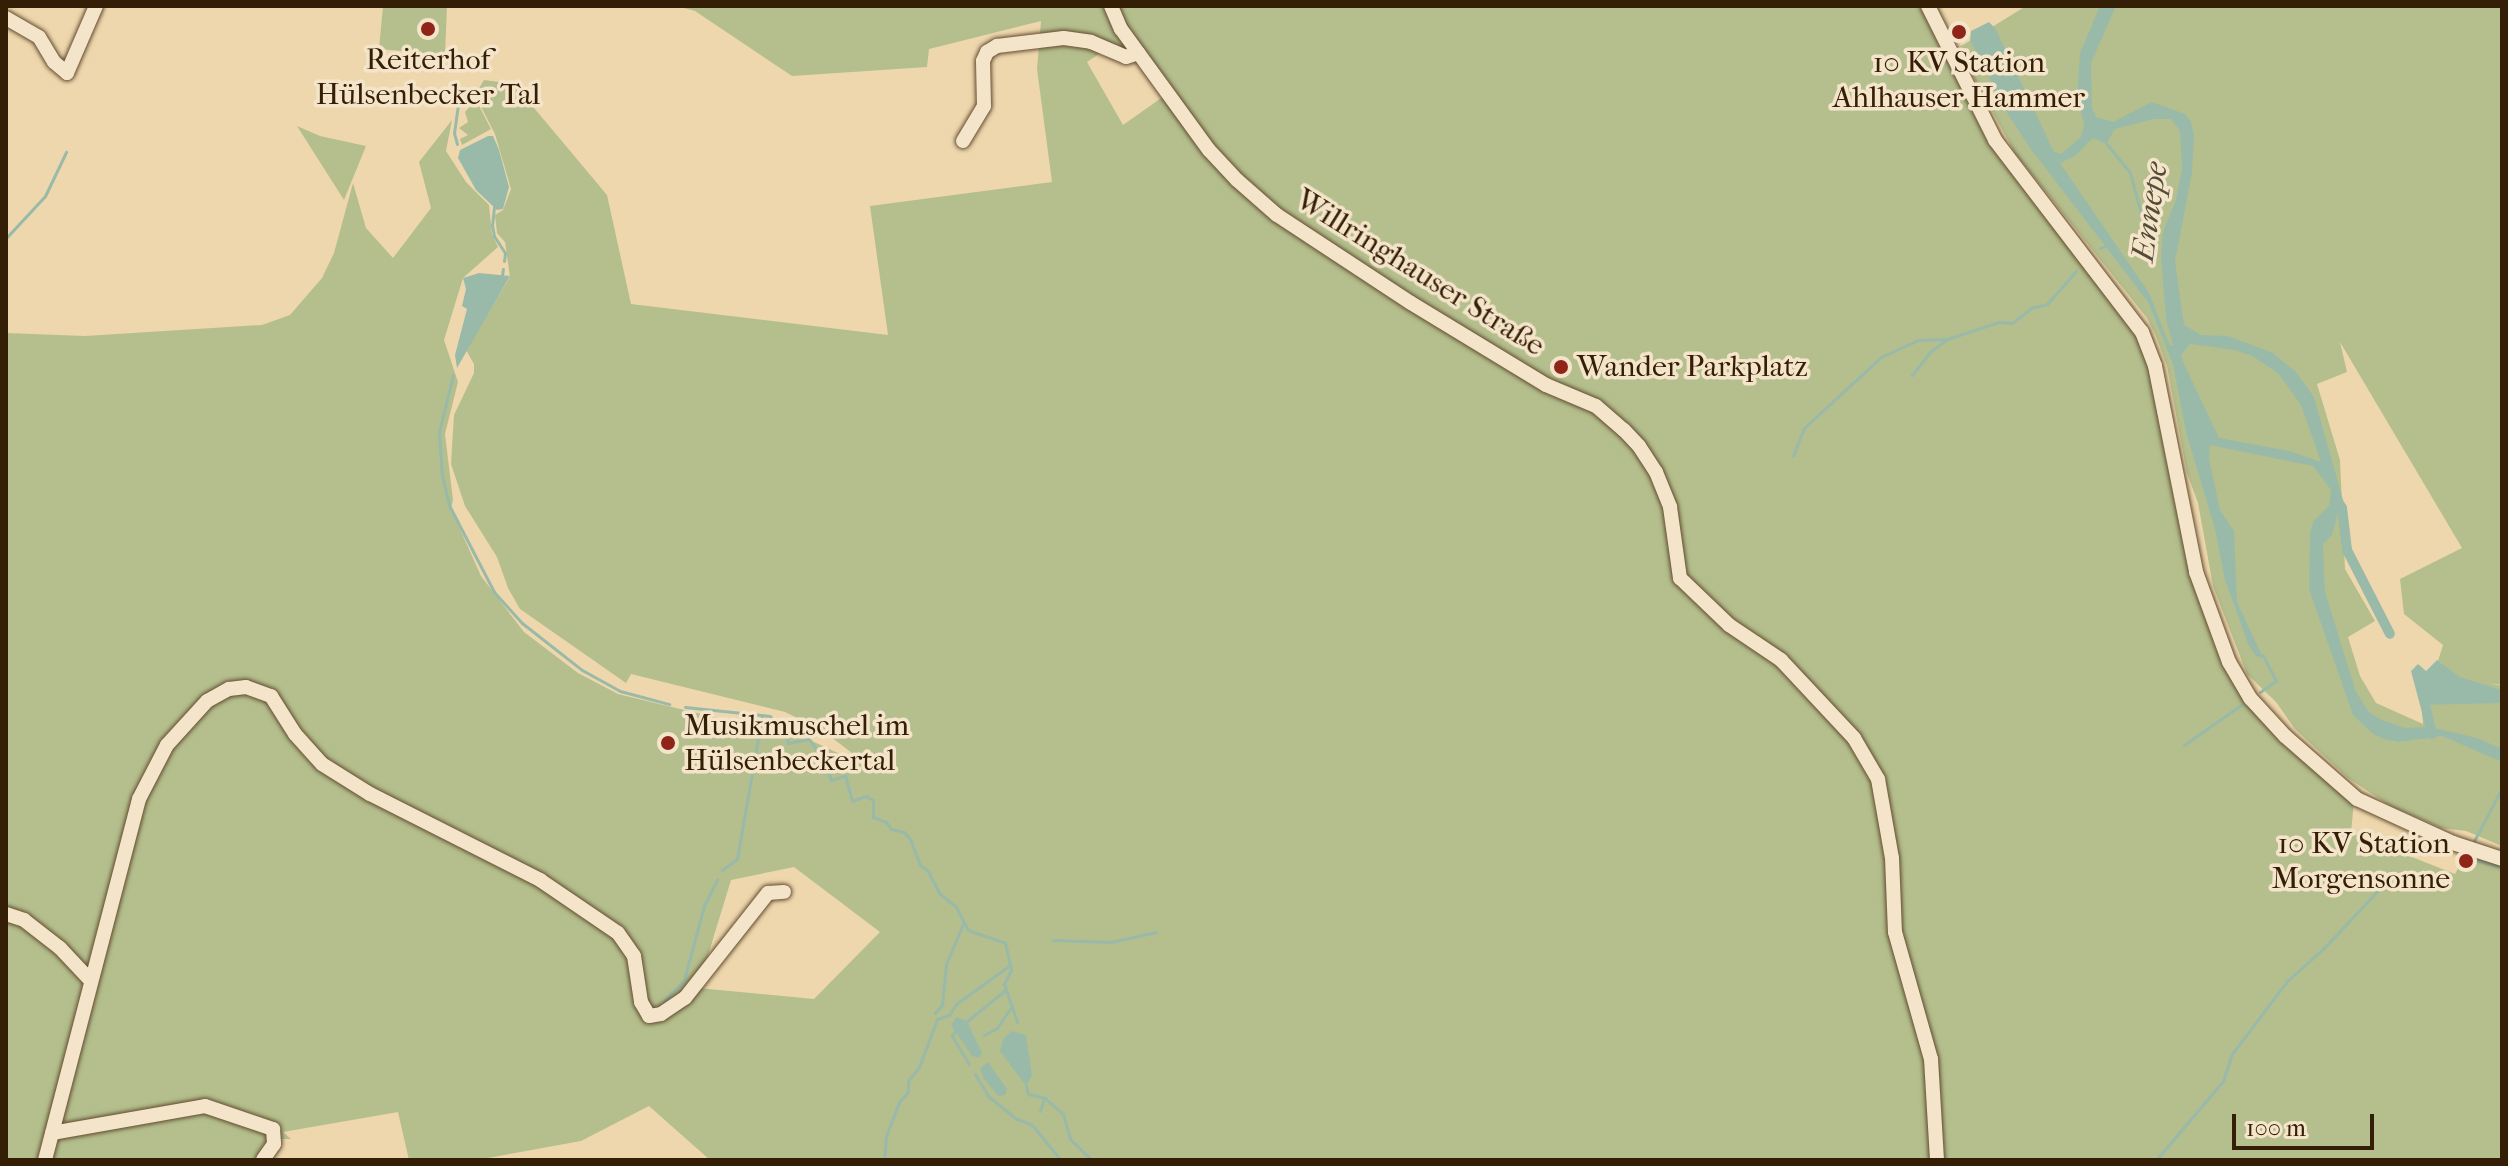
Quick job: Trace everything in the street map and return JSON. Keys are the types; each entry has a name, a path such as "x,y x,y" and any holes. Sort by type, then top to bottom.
{"street":[{"path":"6,18 39,37 60,69 67,73 96,6"},
{"name":"Willringhauser Straße","path":"1111,6 1121,29 1209,150 1277,215 1411,303 1546,385 1596,406 1624,430 1656,472 1670,507 1680,578 1729,625 1781,660 1854,738 1878,779 1892,858 1895,932 1931,1059 1937,1160"},
{"path":"1928,6 1995,140 2142,332 2155,366 2196,572 2229,662 2250,698 2294,745 2357,799 2453,843 2502,859"},
{"path":"963,141 984,106 983,61 987,52 997,46 1064,38 1091,42 1126,57 1138,53"},
{"path":"45,1160 139,799 167,745 207,701 229,689 246,687 271,696 295,734 322,764 370,794 540,880 618,933 634,956 641,1002 649,1016 661,1014 685,998 768,893 784,892"},
{"path":"6,914 24,920 60,948 90,980"},
{"path":"52,1133 205,1106 273,1129 274,1144 263,1160"}],"green space":[{"path":"383,6 447,6 445,55 379,49"},
{"path":"677,6 1925,6 1969,100 2131,318 2150,368 2226,662 2354,801 2351,833 2455,874 2467,852 2502,863 2502,1160 1941,1160 1930,1069 1935,1160 710,1160 649,1106 581,1141 477,1160 409,1160 398,1112 283,1132 291,1139 272,1139 258,1160 6,1160 6,333 85,336 262,325 290,315 322,278 334,253 353,183 366,228 393,258 431,208 419,162 452,120 446,151 466,182 489,205 492,234 498,247 463,278 444,340 458,382 445,434 453,500 451,509 481,576 524,632 578,673 618,694 812,741 874,770 822,730 785,712 631,674 626,683 520,609 508,588 497,557 465,506 451,464 454,415 474,373 474,364 466,350 510,277 505,242 497,233 495,215 503,210 511,189 495,134 475,95 484,80 514,84 607,195 631,304 888,335 870,206 1052,182 1037,69 1041,21 929,49 927,67 792,76 695,11","holes":["1105,50 1140,58 1167,94 1123,125 1087,62","794,867 880,932 814,999 698,988 731,880"]},
{"path":"2026,6 2502,6 2502,685 2489,683 2502,686 2502,846 2466,831 2441,828 2389,805 2348,778 2295,729 2276,702 2247,674 2213,586 2167,366 2156,336 2147,318 2015,153 1958,48","holes":["2340,342 2462,548 2400,579 2404,614 2443,645 2438,661 2443,664 2420,684 2423,724 2376,703 2360,676 2348,637 2375,621 2345,569 2340,460 2317,384 2347,372"]},
{"path":"476,100 491,129 462,145 460,139 468,135 459,128 468,122 465,112"},
{"path":"297,126 320,136 366,146 344,200"}],"shaded area":[{"path":"2100,6 2116,6 2091,63 2092,108 2096,117 2113,122 2152,102 2185,114 2191,122 2194,136 2192,173 2175,261 2184,325 2201,335 2228,336 2273,353 2296,372 2314,397 2345,507 2338,513 2332,535 2323,544 2325,592 2356,692 2369,712 2380,719 2404,728 2428,727 2433,723 2434,728 2477,738 2502,749 2502,762 2442,736 2399,742 2384,739 2372,733 2353,715 2309,589 2310,534 2313,522 2329,506 2331,490 2313,466 2210,445 2209,459 2220,510 2234,531 2237,602 2263,658 2256,656 2249,646 2225,580 2215,529 2186,432 2173,364 2148,302 2030,148 2007,113 1970,40 1971,31 1989,22 1995,28 2054,152 2061,154 2081,137 2084,125 2077,96 2080,53","holes":["2154,119 2171,119 2180,131 2182,168 2176,200 2163,232 2161,257 2166,319 2173,345 2170,346 2149,293 2060,163 2075,156 2093,138 2106,144 2115,129","2190,344 2235,350 2252,356 2278,373 2301,405 2321,462 2289,451 2219,438 2183,362 2181,355"]},
{"path":"493,136 499,150 509,187 503,209 497,210 476,190 458,158 460,150"},
{"path":"479,273 510,276 457,368 455,355 467,309 462,306 466,289 463,278"},
{"path":"2437,660 2460,677 2502,690 2502,703 2420,705 2411,671 2418,664 2426,671"},
{"path":"957,1017 967,1021 982,1053 979,1058 972,1056 951,1025"},
{"path":"1012,1031 1026,1035 1032,1076 1026,1086 1000,1051 1003,1039"},
{"path":"988,1062 1007,1089 1005,1095 998,1096 983,1077 980,1069"}],"waterway":[{"path":"457,144 454,133 459,97"},
{"name":"Ennepe","path":"2106,143 2130,173 2147,236 2137,252"},
{"path":"6,238 45,196 66,152"},
{"path":"494,207 494,236 505,253 504,261"},
{"path":"2100,248 2106,246"},
{"path":"502,275 503,269"},
{"path":"1793,456 1804,428 1881,357 1918,340 1947,339 1999,322 2012,323 2031,308 2047,304 2076,271"},
{"path":"1912,375 1930,352 1947,339"},
{"path":"453,375 439,432 442,476 450,507 494,592 522,623 582,670 620,691 669,704"},
{"path":"2337,500 2342,508 2347,550 2390,634"},
{"path":"2260,692 2276,681 2263,655"},
{"path":"2425,704 2432,734"},
{"path":"2184,745 2241,705"},
{"path":"685,707 770,716 782,728 788,743 809,739 826,763 831,780 845,776 852,801 866,796 873,800 873,817 886,822 891,829 904,832 910,839 920,865 928,871 939,893 956,907 968,930 1005,943 1011,970 1004,984 1017,1022"},
{"path":"722,870 737,859 762,716"},
{"path":"2474,841 2502,788"},
{"path":"2477,861 2502,867"},
{"path":"665,1000 684,980 704,906 717,879"},
{"path":"2156,1160 2223,1081 2232,1054 2287,981 2323,949 2386,882"},
{"path":"935,1013 942,1005 946,964 963,924"},
{"path":"1053,940 1111,942 1156,932"},
{"path":"884,1160 886,1136 899,1102 908,1092 908,1081 919,1067 937,1019 949,1015 956,1004 1010,965"},
{"path":"967,1021 1004,991"},
{"path":"984,1035 997,1028 1011,1007"},
{"path":"955,1031 952,1036 969,1064"},
{"path":"975,1074 988,1096 1015,1118 1032,1125 1059,1158"},
{"path":"1026,1086 1028,1094 1045,1098 1063,1114 1070,1139 1092,1160"},
{"path":"1040,1111 1044,1099"}],"place":[{"name":"Reiterhof Hülsenbecker Tal","path":"428,29"},
{"name":"10 KV Station Ahlhauser Hammer","path":"1959,32"},
{"name":"Wander Parkplatz","path":"1561,367"},
{"name":"Musikmuschel im Hülsenbeckertal","path":"668,743"},
{"name":"10 KV Station Morgensonne","path":"2466,861"}]}
